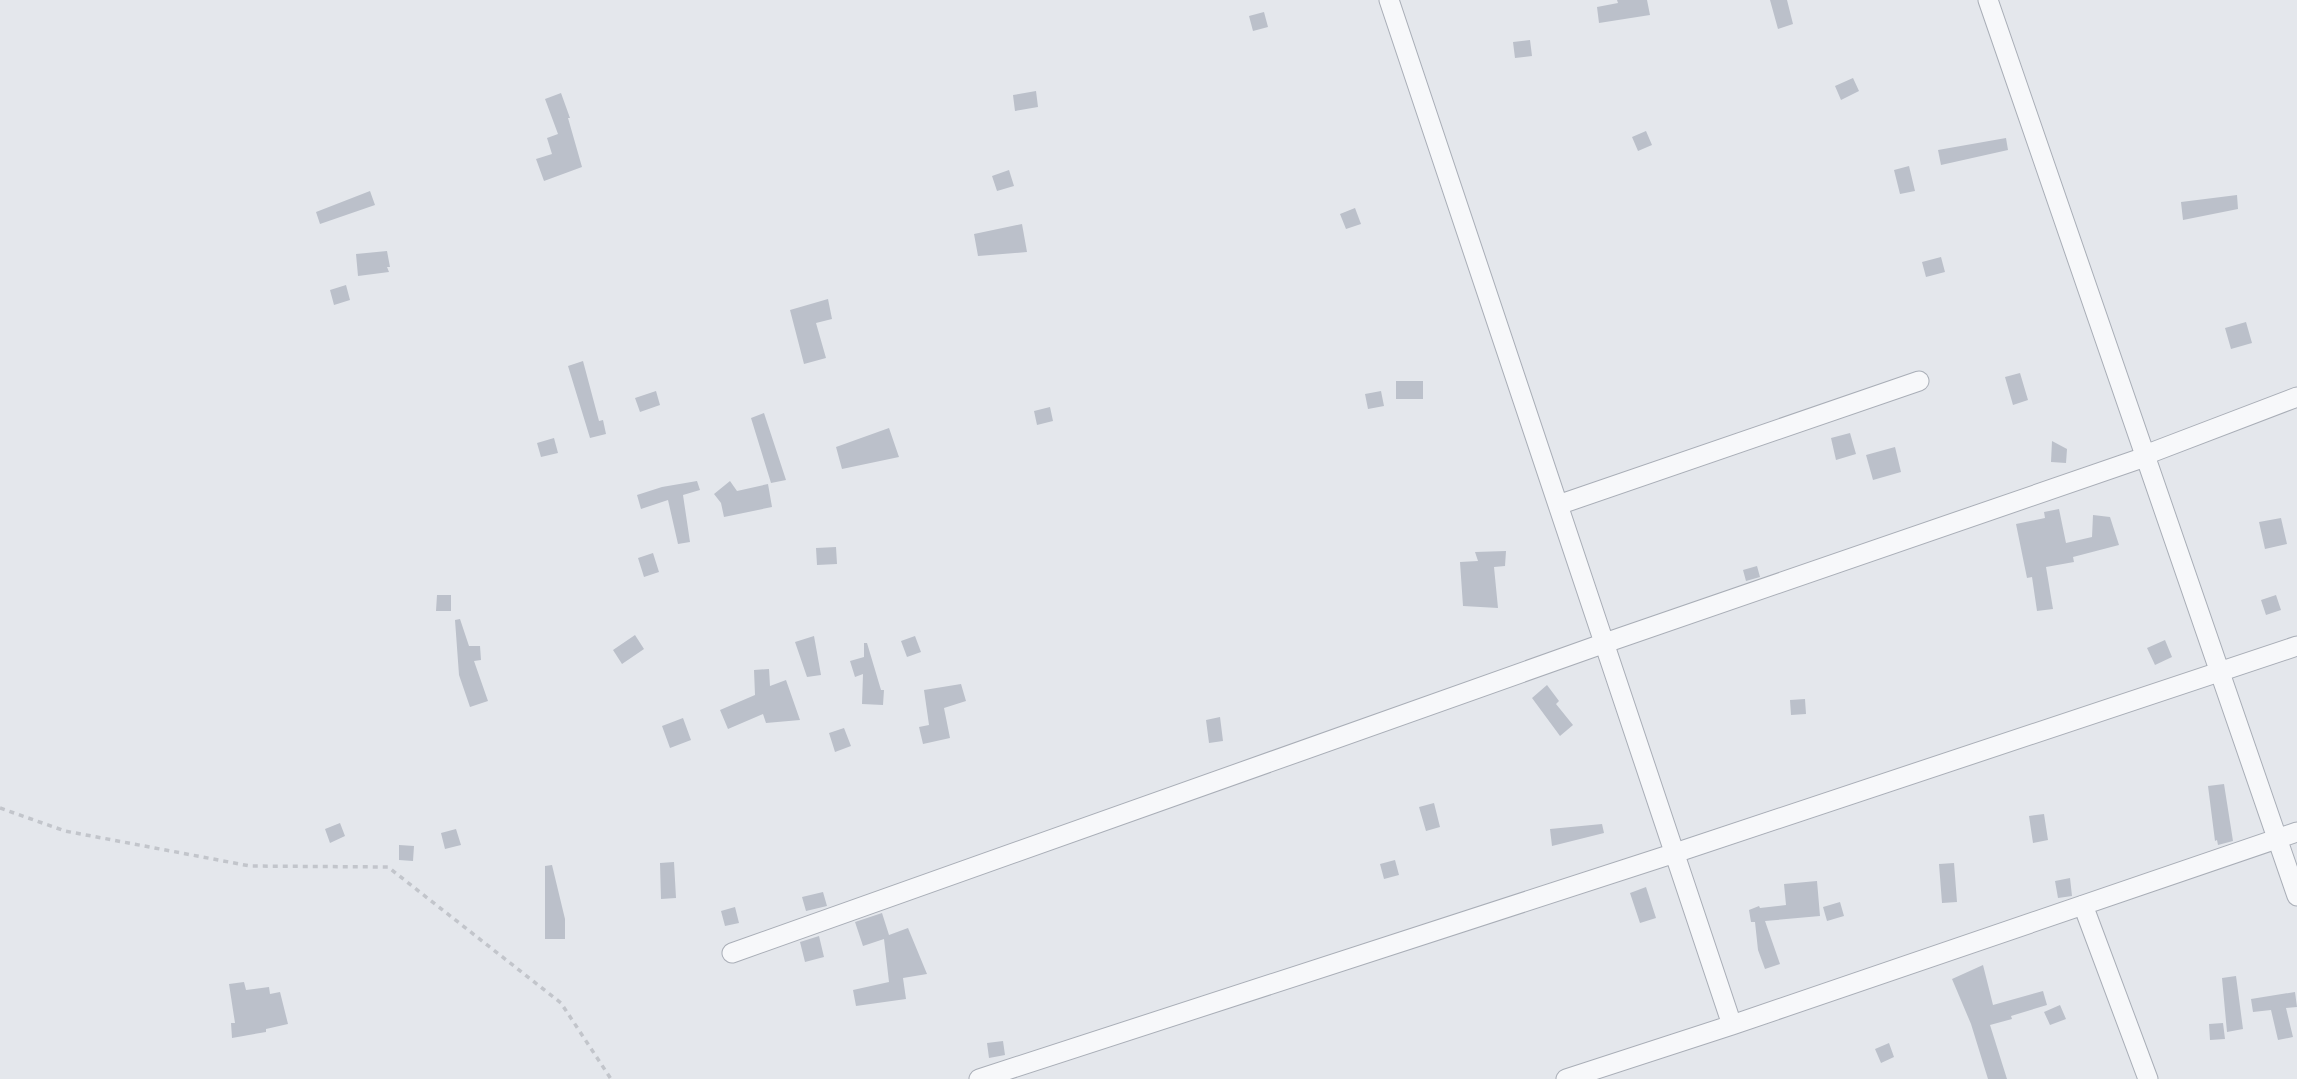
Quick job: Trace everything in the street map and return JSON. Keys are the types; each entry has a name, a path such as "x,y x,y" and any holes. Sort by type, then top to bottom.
{"street":[{"path":"1389,0 1732,1025"},
{"path":"1988,0 2297,896"},
{"path":"1558,505 1919,381"},
{"path":"732,953 1605,643 2145,456 2297,397"},
{"path":"979,1079 1675,853 2297,646"},
{"path":"1566,1079 2297,832"},
{"path":"2084,905 2148,1079"}],"path":[{"path":"0,808 65,831 250,866 388,867 561,1003 611,1079"}],"building":[{"path":"1617,0 1647,0 1650,15 1599,23 1597,7 1618,3"},
{"path":"1770,0 1787,0 1793,24 1778,29"},
{"path":"1264,12 1268,27 1253,31 1249,16"},
{"path":"1530,40 1532,56 1515,58 1513,42"},
{"path":"1853,78 1859,91 1841,100 1835,86"},
{"path":"1036,91 1038,107 1015,111 1013,95"},
{"path":"561,93 582,167 544,181 536,159 552,154 547,138 558,134 545,99"},
{"path":"1646,131 1652,145 1638,151 1632,137"},
{"path":"2006,138 2008,150 1941,165 1938,150"},
{"path":"1909,166 1915,191 1900,194 1894,170"},
{"path":"1009,170 1014,186 997,191 992,176"},
{"path":"370,191 375,205 320,224 316,212"},
{"path":"2237,195 2238,209 2183,220 2181,202"},
{"path":"1355,208 1361,224 1346,229 1340,214"},
{"path":"1022,224 1027,252 978,256 974,234"},
{"path":"387,251 389,272 358,276 356,254"},
{"path":"1941,257 1945,272 1926,277 1922,262"},
{"path":"346,285 350,300 334,305 330,290"},
{"path":"828,299 832,319 816,323 826,358 804,364 790,310"},
{"path":"2246,322 2252,343 2231,349 2225,328"},
{"path":"583,361 599,421 603,420 606,434 590,438 568,366"},
{"path":"2020,373 2028,400 2013,405 2005,377"},
{"path":"1396,381 1423,381 1423,399 1396,399"},
{"path":"656,391 660,405 640,412 635,398"},
{"path":"1381,391 1384,406 1368,409 1365,394"},
{"path":"1050,407 1053,421 1037,425 1034,411"},
{"path":"764,413 786,480 771,483 751,418"},
{"path":"889,428 899,457 842,469 836,447"},
{"path":"1850,433 1856,454 1836,460 1831,438"},
{"path":"554,438 558,453 541,457 537,443"},
{"path":"2052,441 2067,449 2066,463 2051,462"},
{"path":"1895,447 1901,472 1873,480 1866,455"},
{"path":"697,481 700,490 683,495 690,542 678,544 668,500 641,509 637,495 662,487"},
{"path":"730,481 737,491 768,484 772,507 724,517 721,503 714,494"},
{"path":"2059,509 2066,543 2092,537 2093,515 2110,517 2119,545 2073,557 2074,562 2046,567 2053,609 2037,611 2032,577 2027,578 2016,524 2045,518 2044,512"},
{"path":"2281,518 2287,544 2265,549 2259,522"},
{"path":"836,547 837,564 817,565 816,548"},
{"path":"1506,551 1505,566 1494,567 1498,608 1463,606 1460,562 1478,561 1475,552"},
{"path":"653,553 659,572 644,577 638,558"},
{"path":"1757,566 1760,577 1746,581 1743,570"},
{"path":"437,595 451,595 451,611 436,611"},
{"path":"2276,595 2281,610 2266,615 2261,600"},
{"path":"460,619 469,646 480,646 481,660 474,661 488,701 470,707 459,675 455,620"},
{"path":"635,635 644,649 622,664 613,650"},
{"path":"814,636 821,675 807,677 795,642"},
{"path":"915,636 921,652 907,657 901,641"},
{"path":"2165,640 2172,657 2155,665 2147,648"},
{"path":"864,643 867,643 881,690 884,690 883,705 862,704 863,674 855,677 850,661 864,657"},
{"path":"769,669 770,686 786,680 800,720 766,723 763,714 728,729 720,710 755,695 754,670"},
{"path":"961,684 966,701 944,708 950,738 923,744 919,727 929,725 924,690"},
{"path":"1547,685 1559,701 1556,704 1573,725 1560,736 1532,698"},
{"path":"1805,699 1806,714 1791,715 1790,700"},
{"path":"1220,717 1223,741 1209,743 1206,720"},
{"path":"683,718 691,740 670,748 662,726"},
{"path":"844,728 851,746 835,752 829,733"},
{"path":"2224,784 2233,841 2218,845 2217,840 2215,841 2208,786"},
{"path":"1434,803 1440,827 1426,831 1419,807"},
{"path":"2044,814 2048,840 2033,843 2029,816"},
{"path":"340,823 345,836 330,843 325,829"},
{"path":"1602,824 1604,833 1552,846 1550,829"},
{"path":"456,829 461,845 445,849 441,833"},
{"path":"399,845 414,846 413,861 399,860"},
{"path":"1395,860 1399,875 1384,879 1380,864"},
{"path":"674,862 676,898 661,899 660,863"},
{"path":"1954,863 1957,902 1942,903 1939,864"},
{"path":"552,865 565,919 565,939 545,939 545,866"},
{"path":"2070,878 2072,896 2058,898 2055,881"},
{"path":"1817,881 1820,916 1765,921 1780,964 1765,969 1758,950 1755,922 1751,922 1749,910 1759,906 1786,905 1784,884"},
{"path":"1646,887 1656,918 1640,923 1630,893"},
{"path":"823,892 827,906 806,911 802,897"},
{"path":"1840,902 1844,916 1827,921 1823,907"},
{"path":"735,907 739,923 725,926 721,911"},
{"path":"882,913 889,935 908,928 927,974 903,978 906,999 856,1006 853,990 889,982 884,939 863,946 855,922"},
{"path":"819,936 824,957 805,962 800,942"},
{"path":"1983,965 1993,1005 2043,991 2047,1005 1990,1025 2007,1079 1988,1079 1971,1024 1952,979"},
{"path":"2236,976 2243,1029 2227,1032 2222,978"},
{"path":"244,982 246,990 269,987 270,994 280,992 288,1024 266,1029 266,1032 232,1038 231,1023 235,1023 229,984"},
{"path":"2295,992 2297,1007 2286,1008 2293,1037 2278,1040 2271,1010 2253,1012 2251,999"},
{"path":"2060,1005 2066,1019 2050,1025 2044,1012"},
{"path":"2223,1023 2225,1039 2210,1040 2209,1024"},
{"path":"1003,1041 1005,1055 989,1058 987,1043"},
{"path":"1889,1043 1894,1057 1881,1063 1875,1049"}]}
